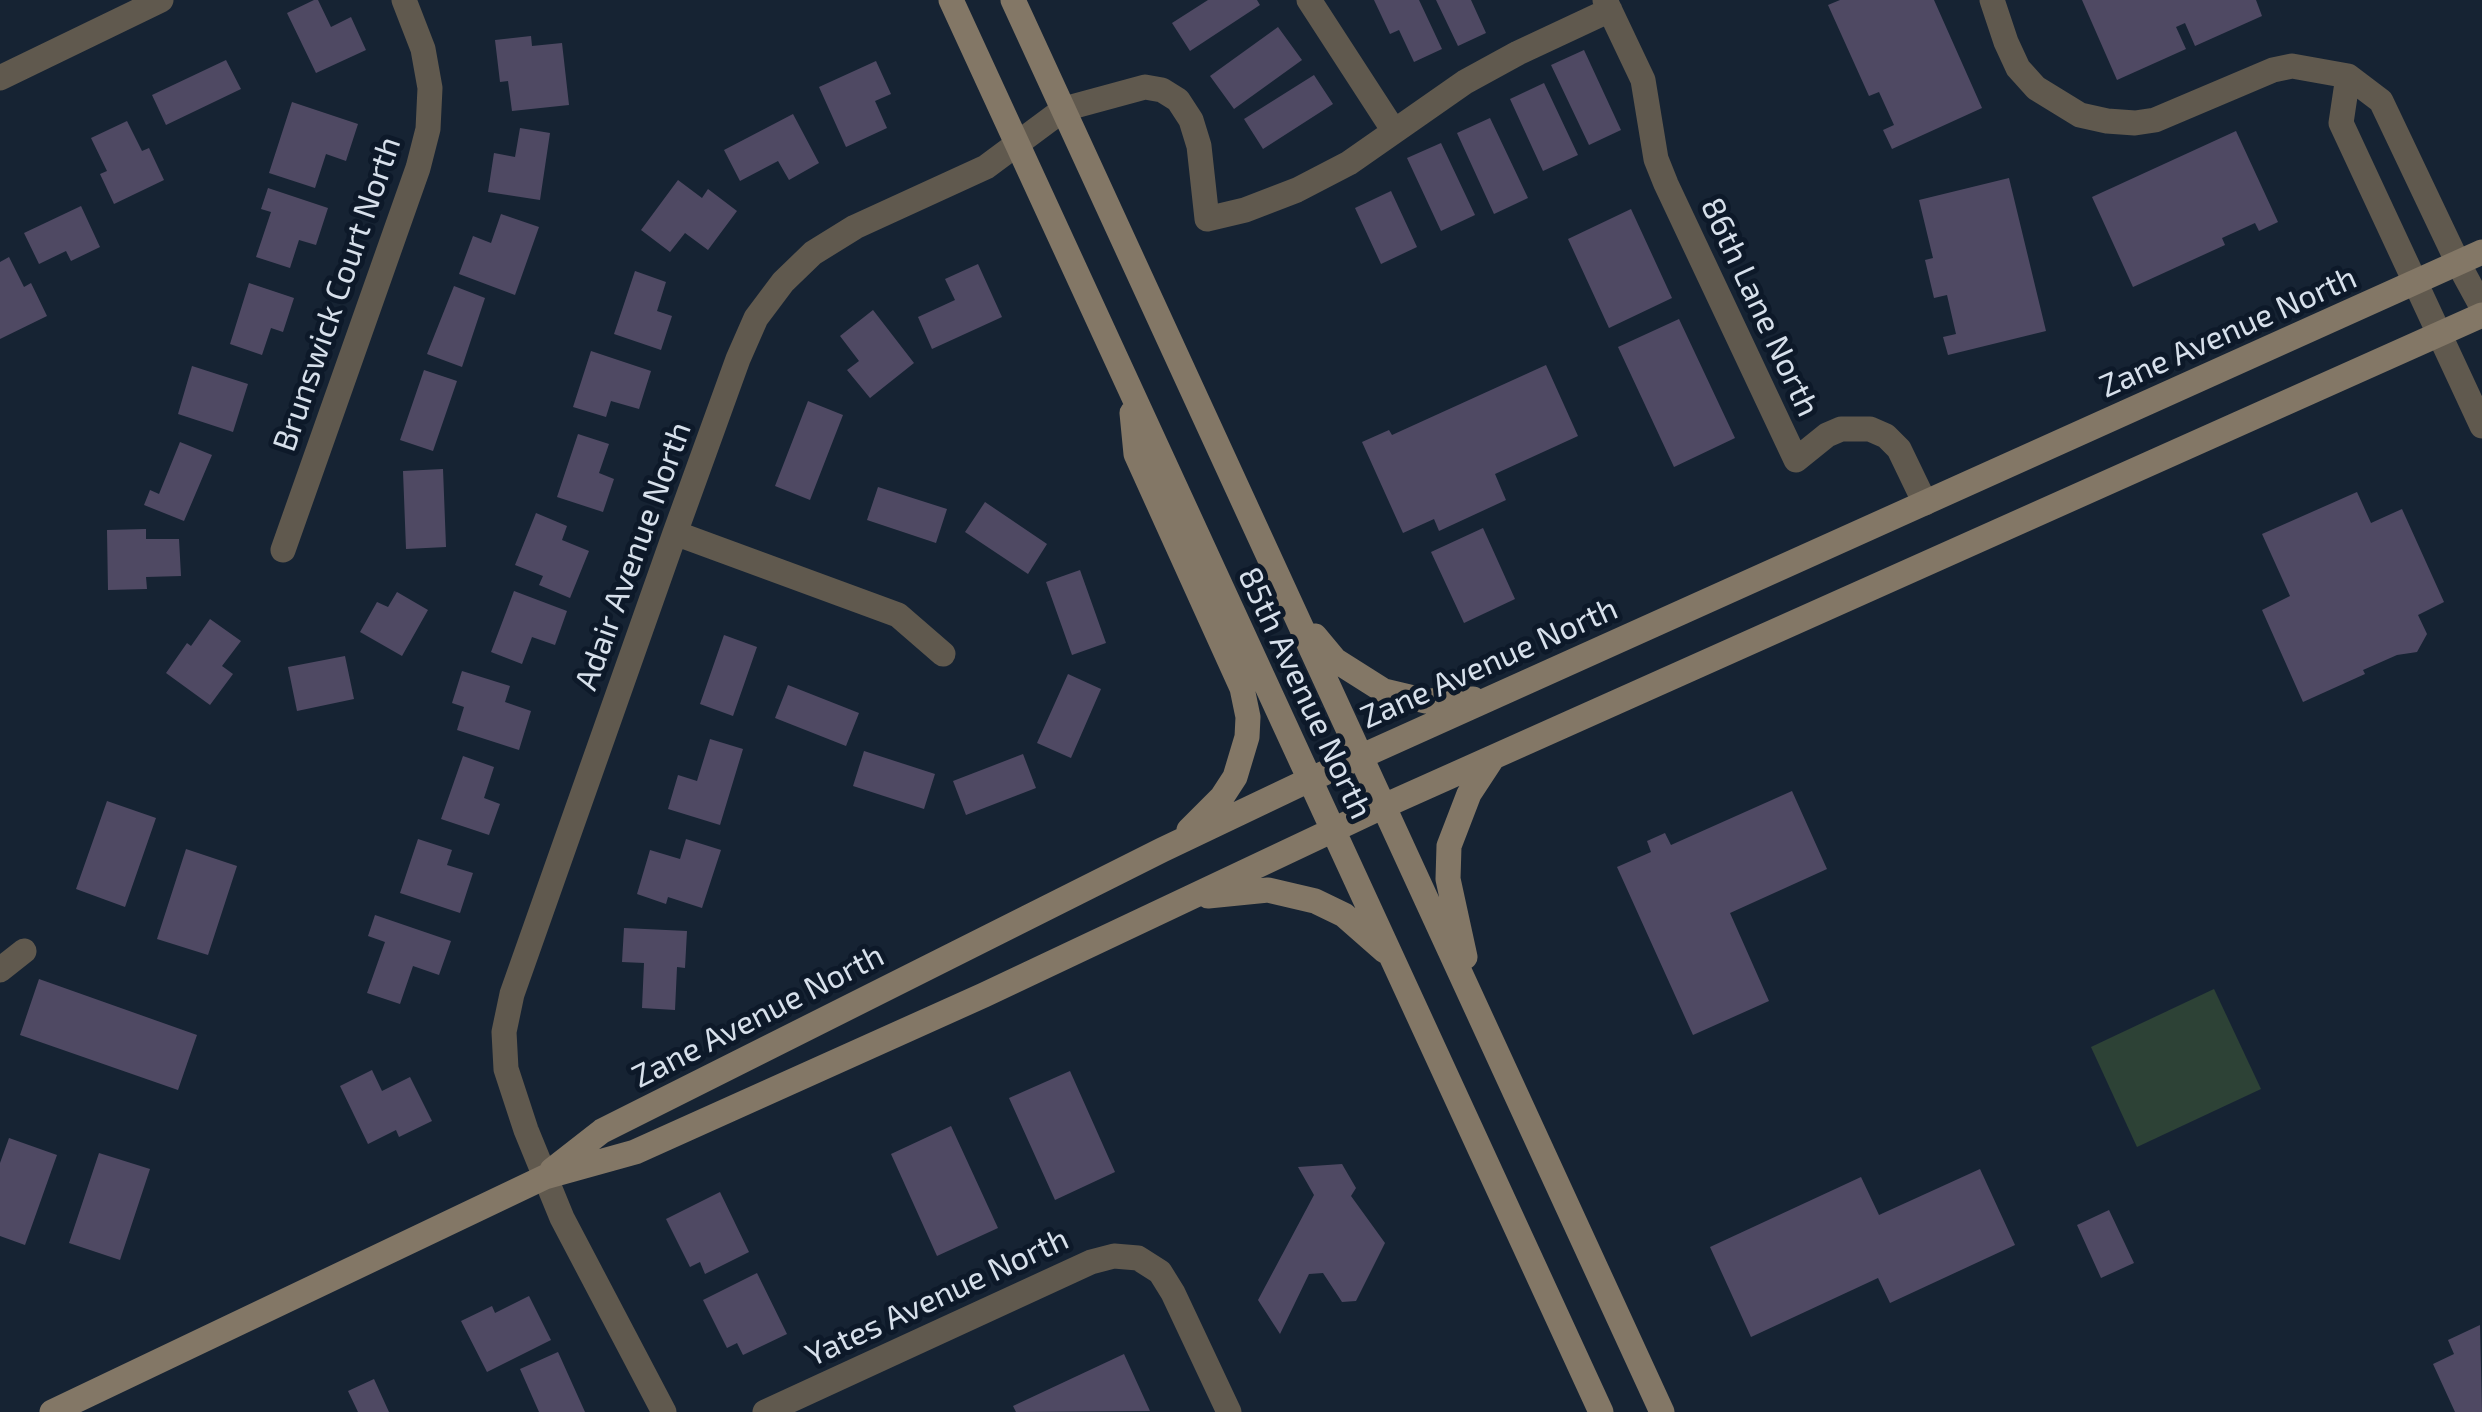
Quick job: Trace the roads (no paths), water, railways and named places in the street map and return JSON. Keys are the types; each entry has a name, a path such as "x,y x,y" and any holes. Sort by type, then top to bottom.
{"main road":[{"name":"85th Avenue North","path":"951,0 1601,1412"},
{"name":"85th Avenue North","path":"1013,0 1662,1412"},
{"name":"Zane Avenue North","path":"545,1177 602,1131 1162,850 1360,756 2470,258"},
{"name":"Zane Avenue North","path":"52,1412 545,1177 635,1152 984,995 1384,806 2482,315"},
{"path":"1129,388 1136,454 1242,688 1248,717 1242,758 1222,798 1197,824 1162,850"},
{"path":"1296,615 1335,660 1384,691 1405,698 1481,698 1544,673"},
{"path":"1476,1006 1448,863 1455,826 1492,758"},
{"path":"1188,898 1268,890 1314,901 1344,915 1391,956"}],"street":[{"path":"0,78 161,0"},
{"name":"Brunswick Court North","path":"282,550 418,168 428,129 430,88 423,48 404,0"},
{"path":"1309,0 1394,131 1466,82 1608,5"},
{"path":"1992,0 2018,68 2036,88 2080,115 2107,121 2135,124 2155,120 2273,70 2292,66 2348,76 2380,101 2470,258 2482,307"},
{"name":"86th Lane North","path":"1608,5 1643,80 1656,160 1796,460 1827,434 1841,428 1870,429 1886,436 1899,449 1925,504"},
{"path":"2348,76 2341,123 2482,426"},
{"name":"Adair Avenue North","path":"664,1412 562,1218 506,1069 504,1032 512,994 675,532 756,318 783,282 813,252 986,167 1064,109 1145,87 1162,90 1178,100 1191,120 1199,146 1207,219 1298,190 1350,163 1394,131"},
{"path":"675,532 898,615 943,654"},
{"path":"0,970 24,951"},
{"name":"Yates Avenue North","path":"764,1412 1091,1262 1114,1256 1138,1258 1160,1272 1229,1412"}]}
